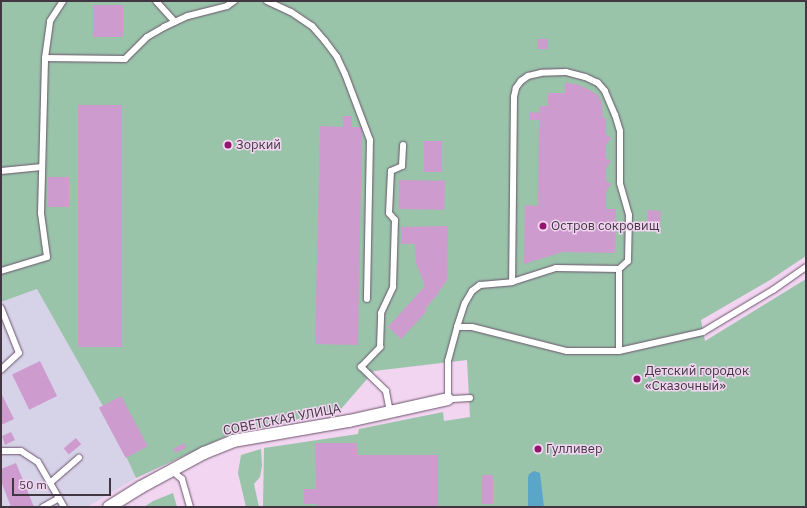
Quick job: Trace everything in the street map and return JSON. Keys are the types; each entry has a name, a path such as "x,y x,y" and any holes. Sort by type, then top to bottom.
{"street":[{"name":"СОВЕТСКАЯ УЛИЦА","path":"109,507 204,453 233,441 349,421 448,399"}],"lane":[{"path":"1,271 48,257 42,213 45,58 50,21 63,1"},
{"path":"156,1 175,22"},
{"path":"45,58 125,58 147,38 175,22 188,16 227,6 234,1"},
{"path":"267,1 291,12 312,26 337,57 346,74 370,140 367,299"},
{"path":"470,398 448,399 448,361 465,303 472,291 480,286 512,282 556,268 619,269 628,261 629,215 620,183 620,131 605,91 598,83 586,77 566,72 541,72 528,76 521,81 516,88 514,97 512,282"},
{"path":"390,412 386,391 361,367 380,347 380,313 394,287 395,220 389,212 391,171 402,166 403,144"},
{"path":"1,171 42,167"},
{"path":"457,327 472,327 567,351 619,351 703,332 773,290 806,267"},
{"path":"619,269 619,351"},
{"path":"1,308 19,353 1,370"},
{"path":"1,451 21,451 30,455 38,462 51,482 64,507"},
{"path":"51,482 79,458"},
{"path":"172,471 182,479 190,507"},
{"path":"44,507 59,498"}],"shaded area":[{"path":"37,289 104,406 136,478 87,507 1,507 1,302"}],"green space":[{"path":"1,1 806,1 806,256 770,280 701,320 705,341 806,279 806,507 263,507 264,448 358,434 359,429 443,412 444,421 470,417 467,360 374,371 341,409 227,436 136,478 103,406 37,289 1,302"},
{"path":"261,449 262,466 260,477 254,484 259,507 246,507 238,473 241,455"},
{"path":"173,493 177,507 144,507 153,501"}],"water":[{"path":"534,471 540,473 544,507 529,507 528,505 528,478 529,474"}],"building":[{"path":"93,5 123,5 123,37 93,37"},
{"path":"538,39 548,39 548,49 538,49"},
{"path":"565,83 576,84 584,87 598,95 602,103 603,118 606,118 606,134 611,138 606,145 606,158 611,161 606,168 606,181 611,184 606,192 606,209 616,209 615,253 563,252 524,264 525,205 538,206 539,120 529,120 529,112 539,113 540,106 548,106 548,93 565,93"},
{"path":"78,105 122,105 122,347 78,347"},
{"path":"343,116 352,116 352,127 362,127 358,345 315,344 320,126 343,127"},
{"path":"424,141 442,141 442,172 424,172"},
{"path":"48,177 69,177 69,207 48,207"},
{"path":"399,180 445,181 444,210 398,209"},
{"path":"648,210 661,211 660,228 647,227"},
{"path":"448,226 447,280 425,309 427,311 401,339 388,327 425,286 416,263 415,244 401,244 401,227"},
{"path":"40,361 57,396 29,410 12,375"},
{"path":"1,393 14,419 1,425"},
{"path":"121,396 148,446 126,458 99,408"},
{"path":"11,432 15,440 5,445 2,436"},
{"path":"76,438 81,444 69,454 64,448"},
{"path":"184,443 186,448 175,453 173,449"},
{"path":"315,443 357,443 357,455 438,455 438,507 317,507 317,504 304,504 304,489 316,489"},
{"path":"16,463 34,507 11,507 1,481 1,469"},
{"path":"482,475 493,475 493,504 482,504"}],"place":[{"name":"Зоркий","path":"228,145"},
{"name":"Остров сокровищ","path":"543,226"},
{"name":"Детский городок «Сказочный»","path":"637,379"},
{"name":"Гулливер","path":"538,449"}]}
